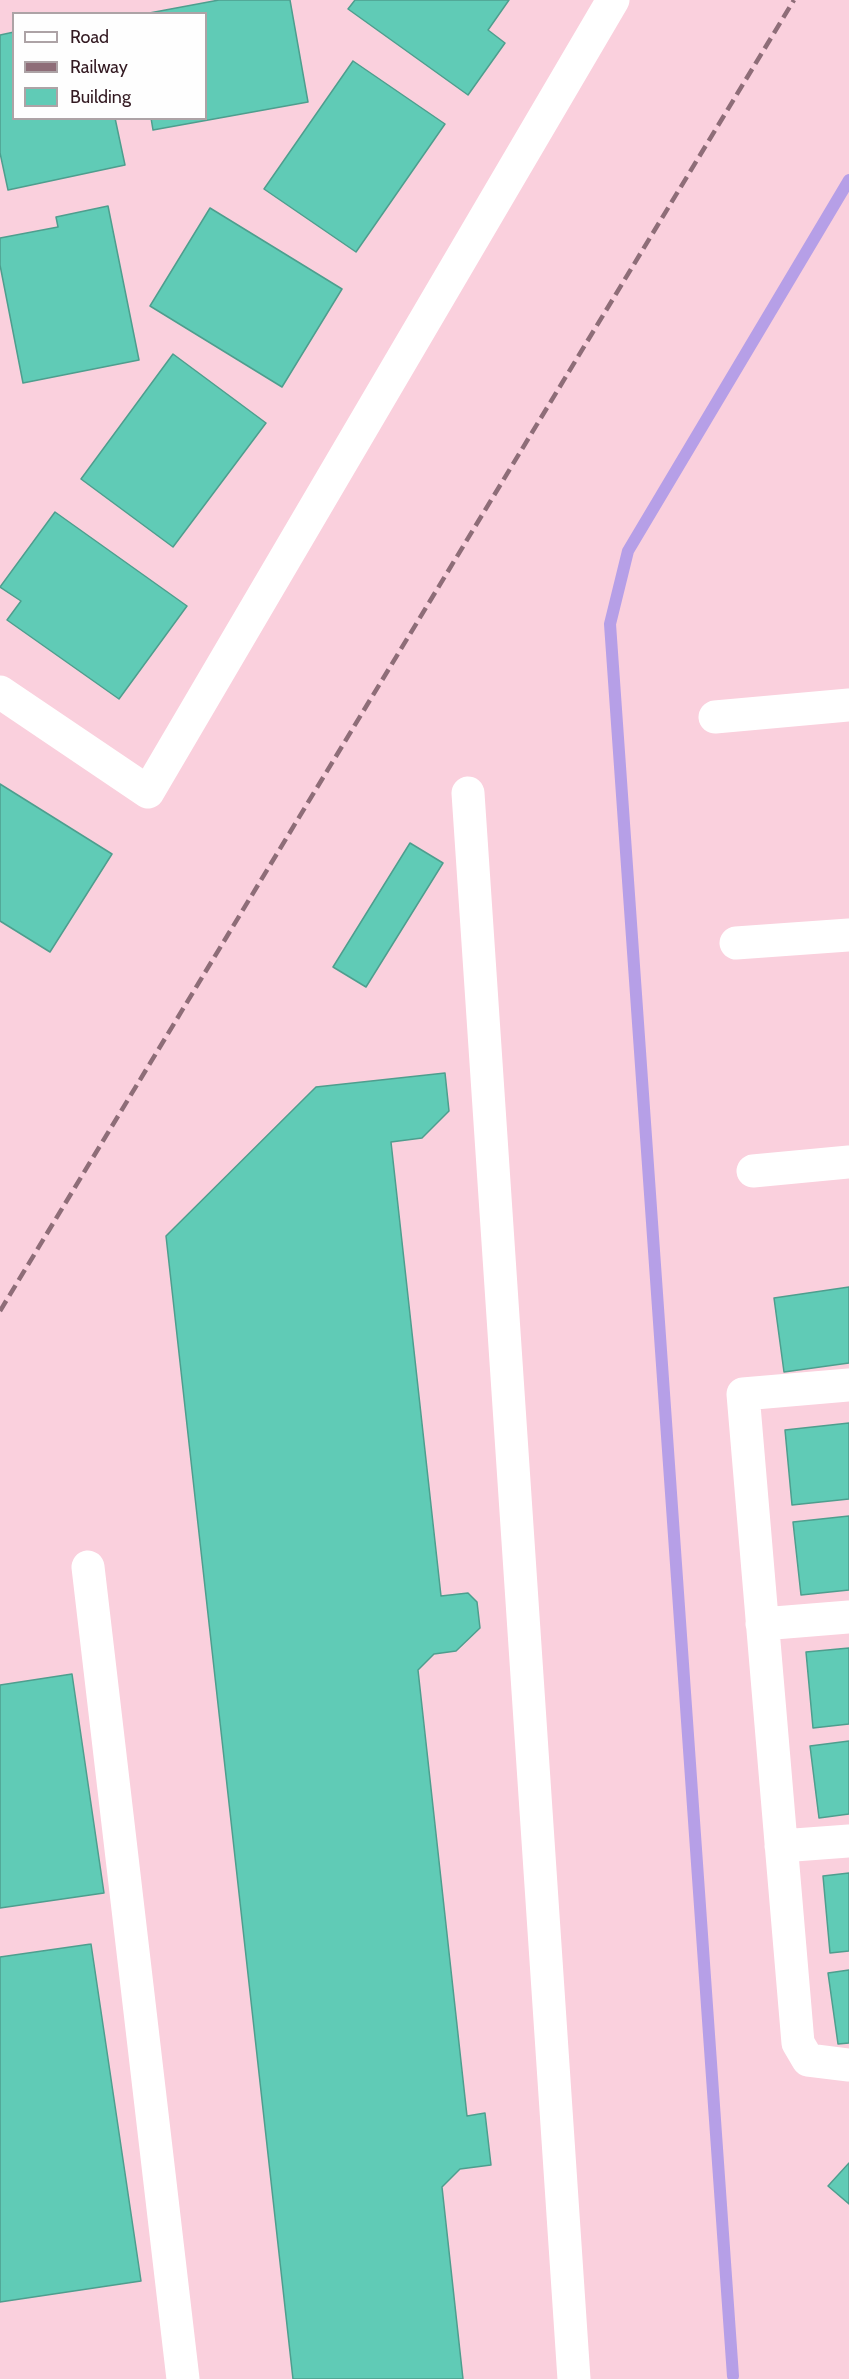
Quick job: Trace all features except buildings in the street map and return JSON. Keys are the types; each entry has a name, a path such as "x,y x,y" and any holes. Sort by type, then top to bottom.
{"lane":[{"path":"0,693 148,792 613,0"},
{"path":"715,717 849,705"},
{"path":"468,793 574,2379"},
{"path":"736,944 849,935"},
{"path":"753,1171 849,1162"},
{"path":"849,1385 742,1394 798,2043 808,2060 849,2065"},
{"path":"88,1567 183,2379"},
{"path":"762,1624 849,1617"},
{"path":"781,1846 849,1841"}],"waterway":[{"path":"733,2376 610,624 628,551 849,180"}],"railway":[{"path":"0,1311 794,0"}]}
